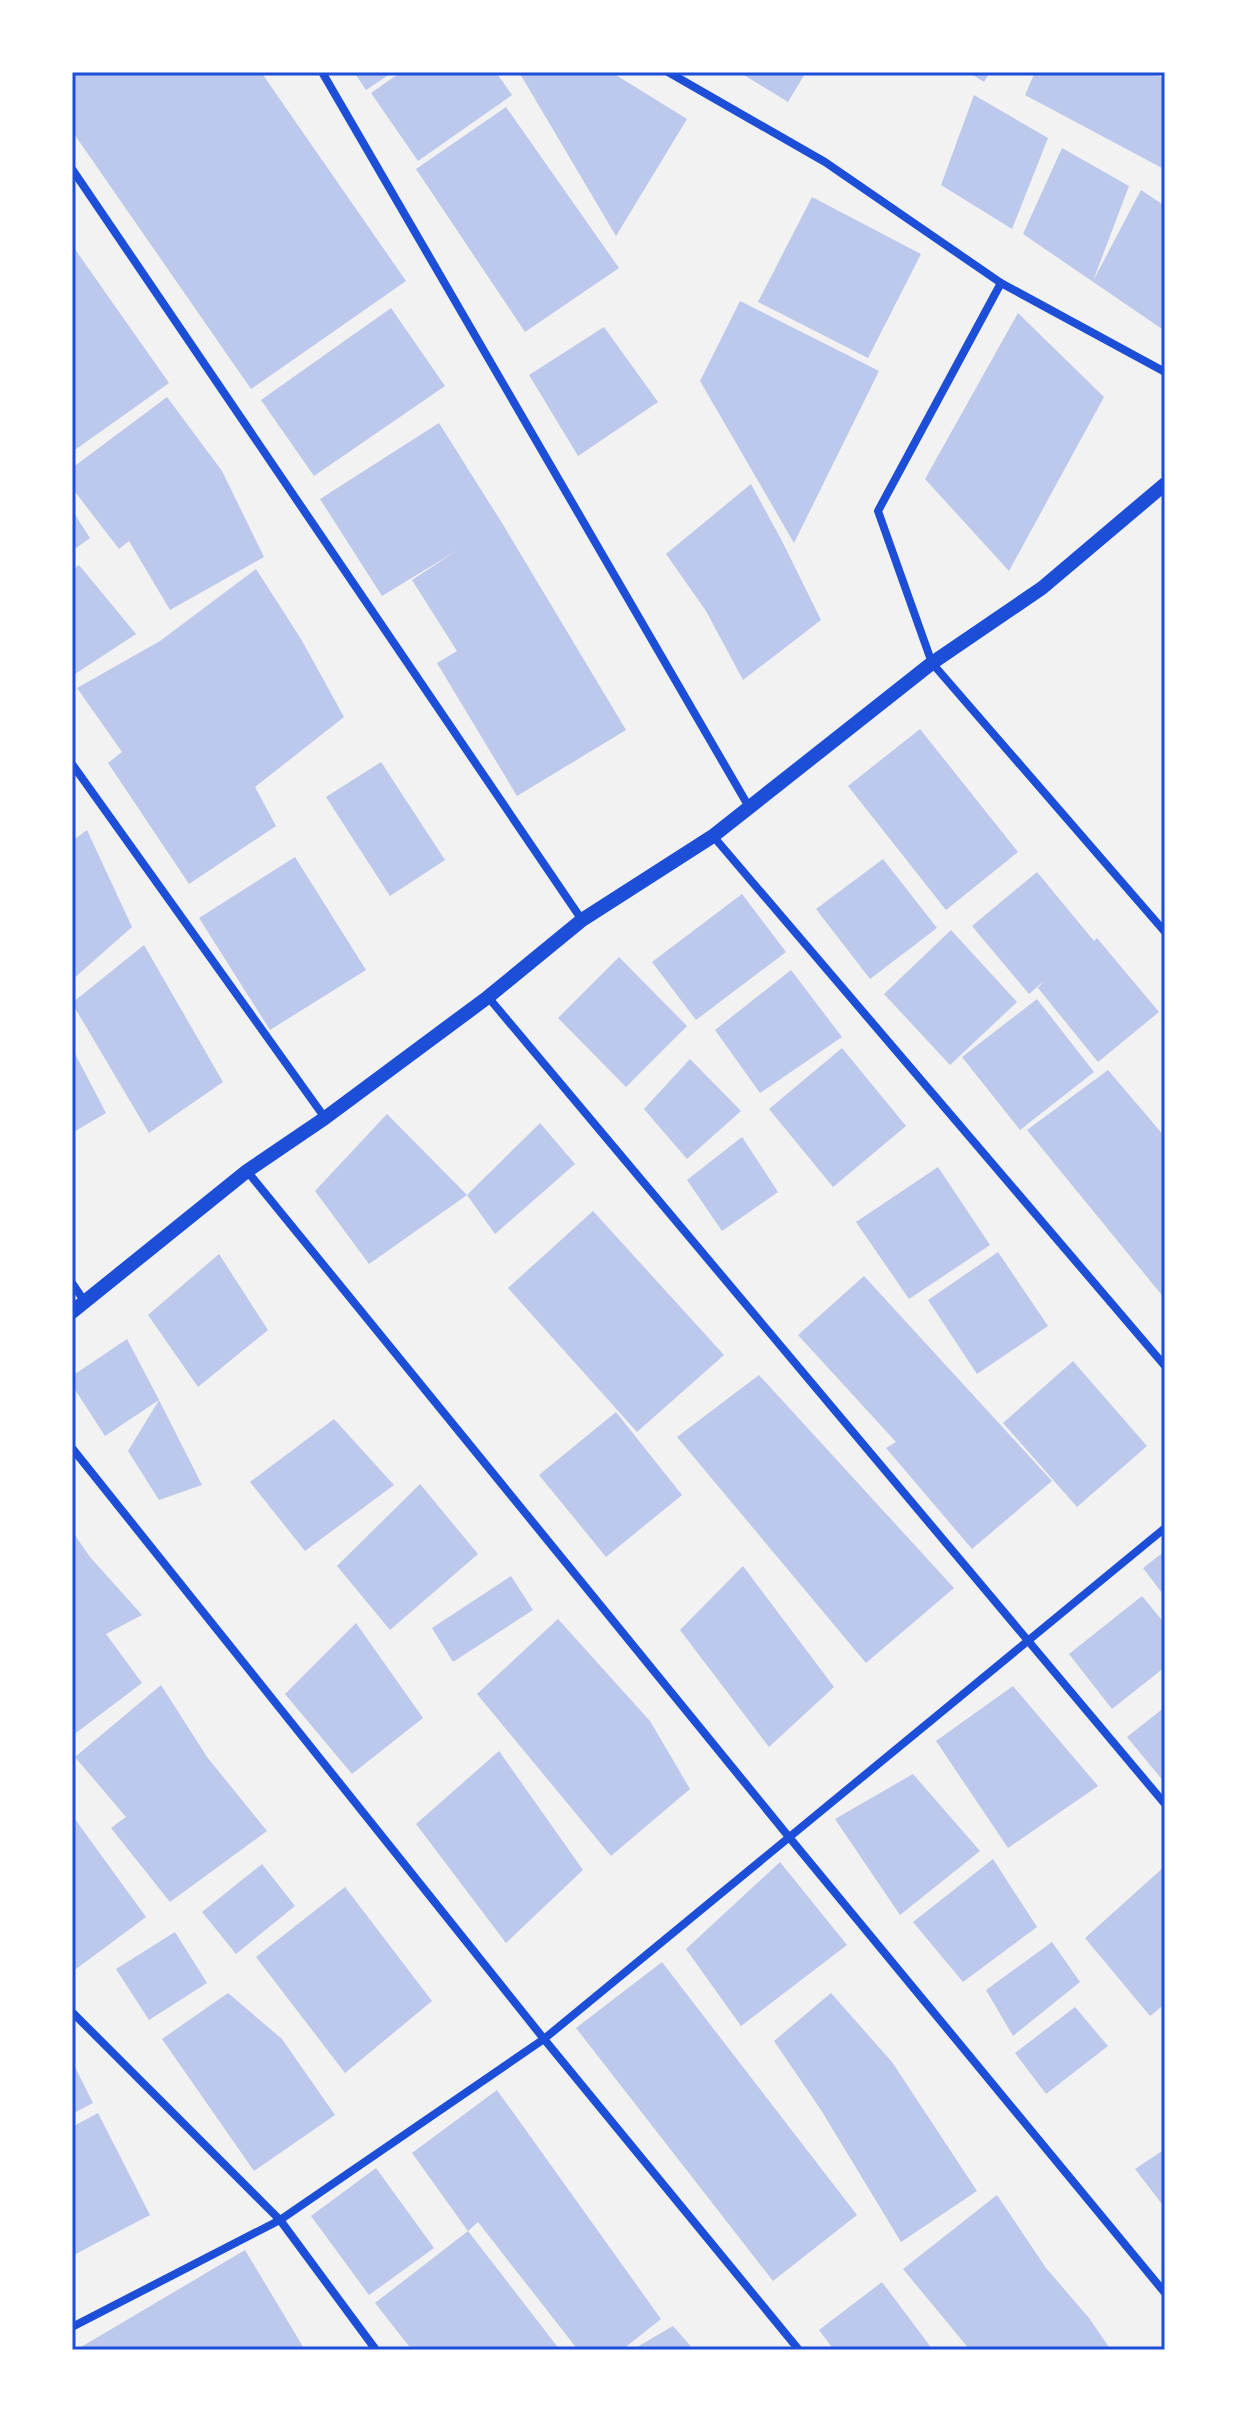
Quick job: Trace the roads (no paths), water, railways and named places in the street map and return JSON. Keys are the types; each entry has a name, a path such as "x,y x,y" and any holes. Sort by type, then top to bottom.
{"street":[{"path":"322,72 749,807"},
{"path":"668,72 825,162 1001,283 1165,372"},
{"path":"72,169 582,920"},
{"path":"1001,283 878,511 932,663 1165,932"},
{"path":"72,1312 247,1171 325,1118 488,997 582,920 713,836 932,663 1042,588 1165,484"},
{"path":"72,764 325,1118"},
{"path":"713,836 1165,1366"},
{"path":"488,997 1165,1804"},
{"path":"247,1171 1165,2293"},
{"path":"72,1283 85,1302"},
{"path":"72,1448 544,2039 799,2350"},
{"path":"72,2327 280,2220 544,2039 1165,1528"},
{"path":"72,2012 280,2220 376,2350"}]}
